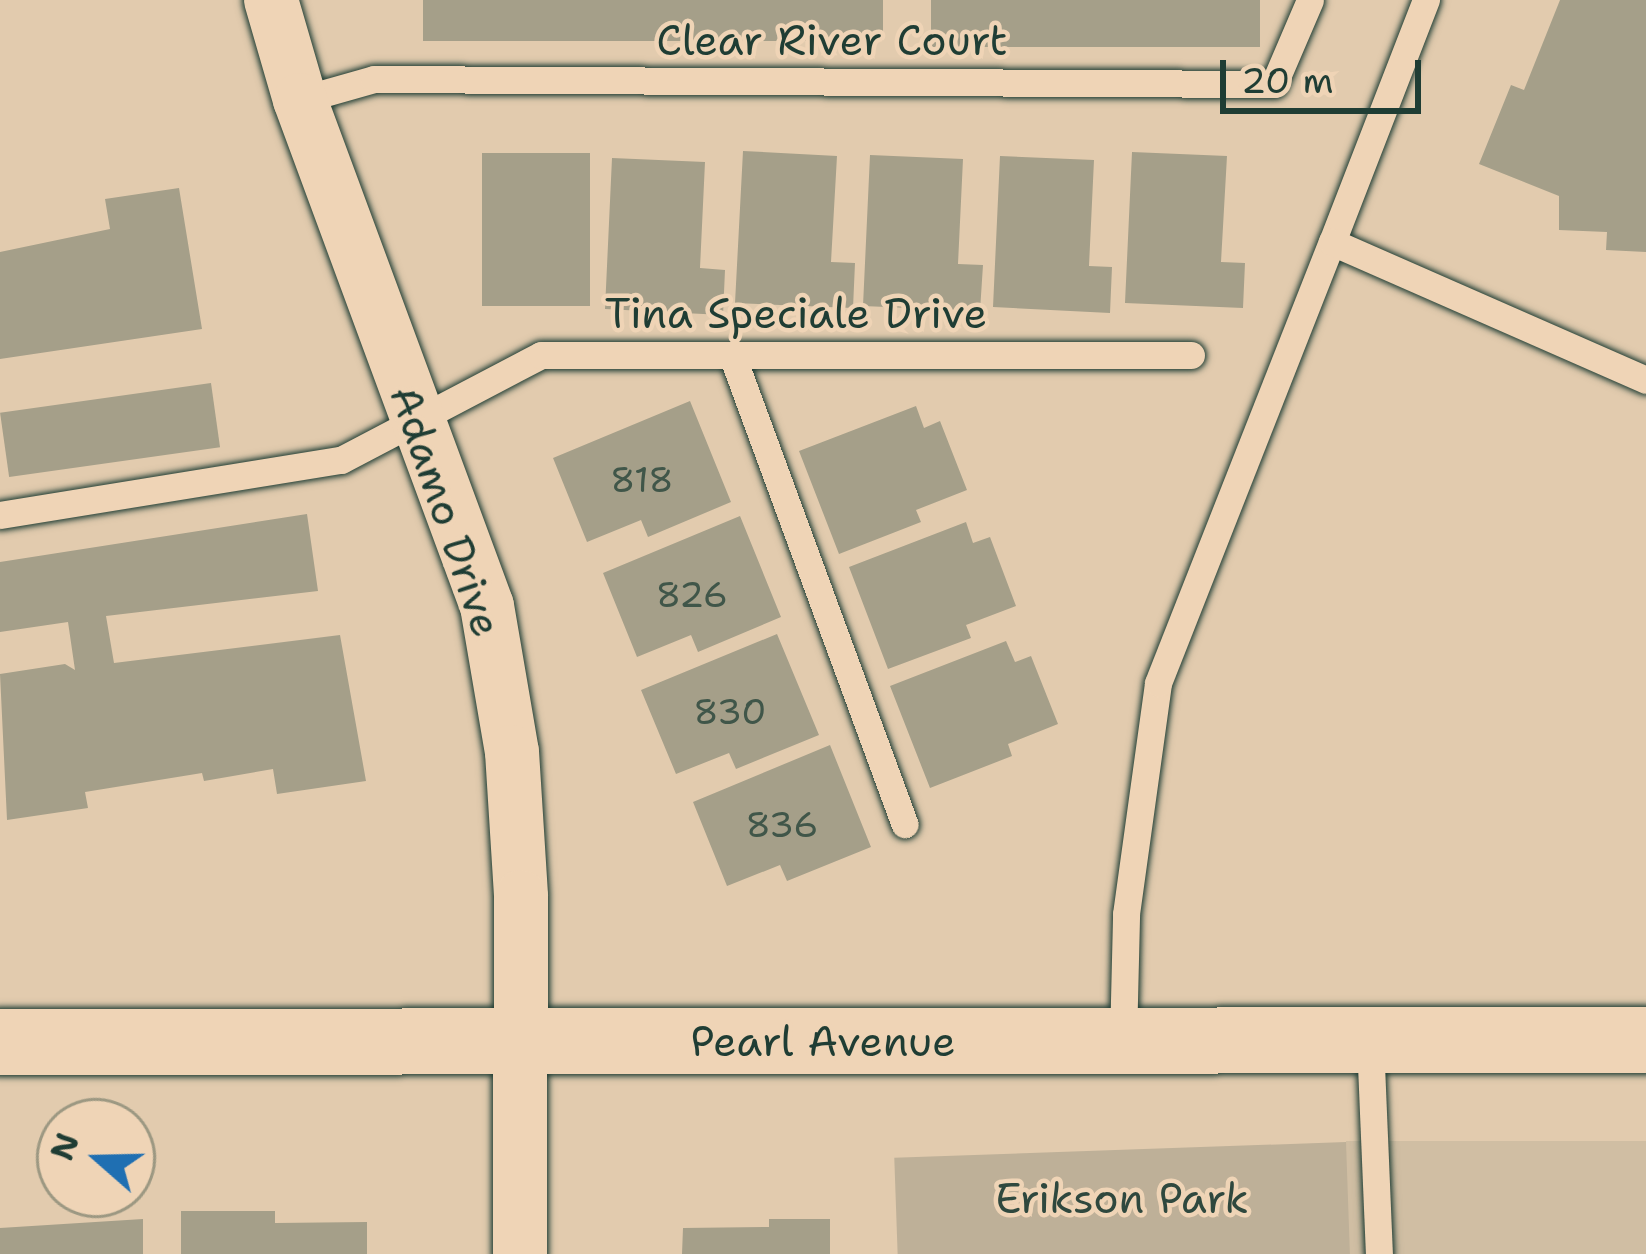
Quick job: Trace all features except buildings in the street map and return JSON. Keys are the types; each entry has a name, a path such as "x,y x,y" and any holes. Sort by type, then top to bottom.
{"street":[{"name":"Adamo Drive","path":"271,0 300,100 487,606 512,752 520,1254"},
{"name":"Pearl Avenue","path":"0,1042 1646,1040"}],"lane":[{"name":"Clear River Court","path":"300,100 374,79 1274,84 1310,0"},
{"path":"1123,1041 1126,914 1158,683 1426,0"},
{"path":"1332,242 1646,380"},
{"name":"Tina Speciale Drive","path":"0,515 341,460 541,355 1191,355"},
{"path":"732,355 904,824"},
{"path":"1370,1041 1378,1254"}],"shaded area":[{"path":"1346,1141 1646,1141 1646,1254 1346,1254"}],"green space":[{"name":"Erikson Park","path":"1346,1142 1350,1254 898,1254 894,1158"}]}
